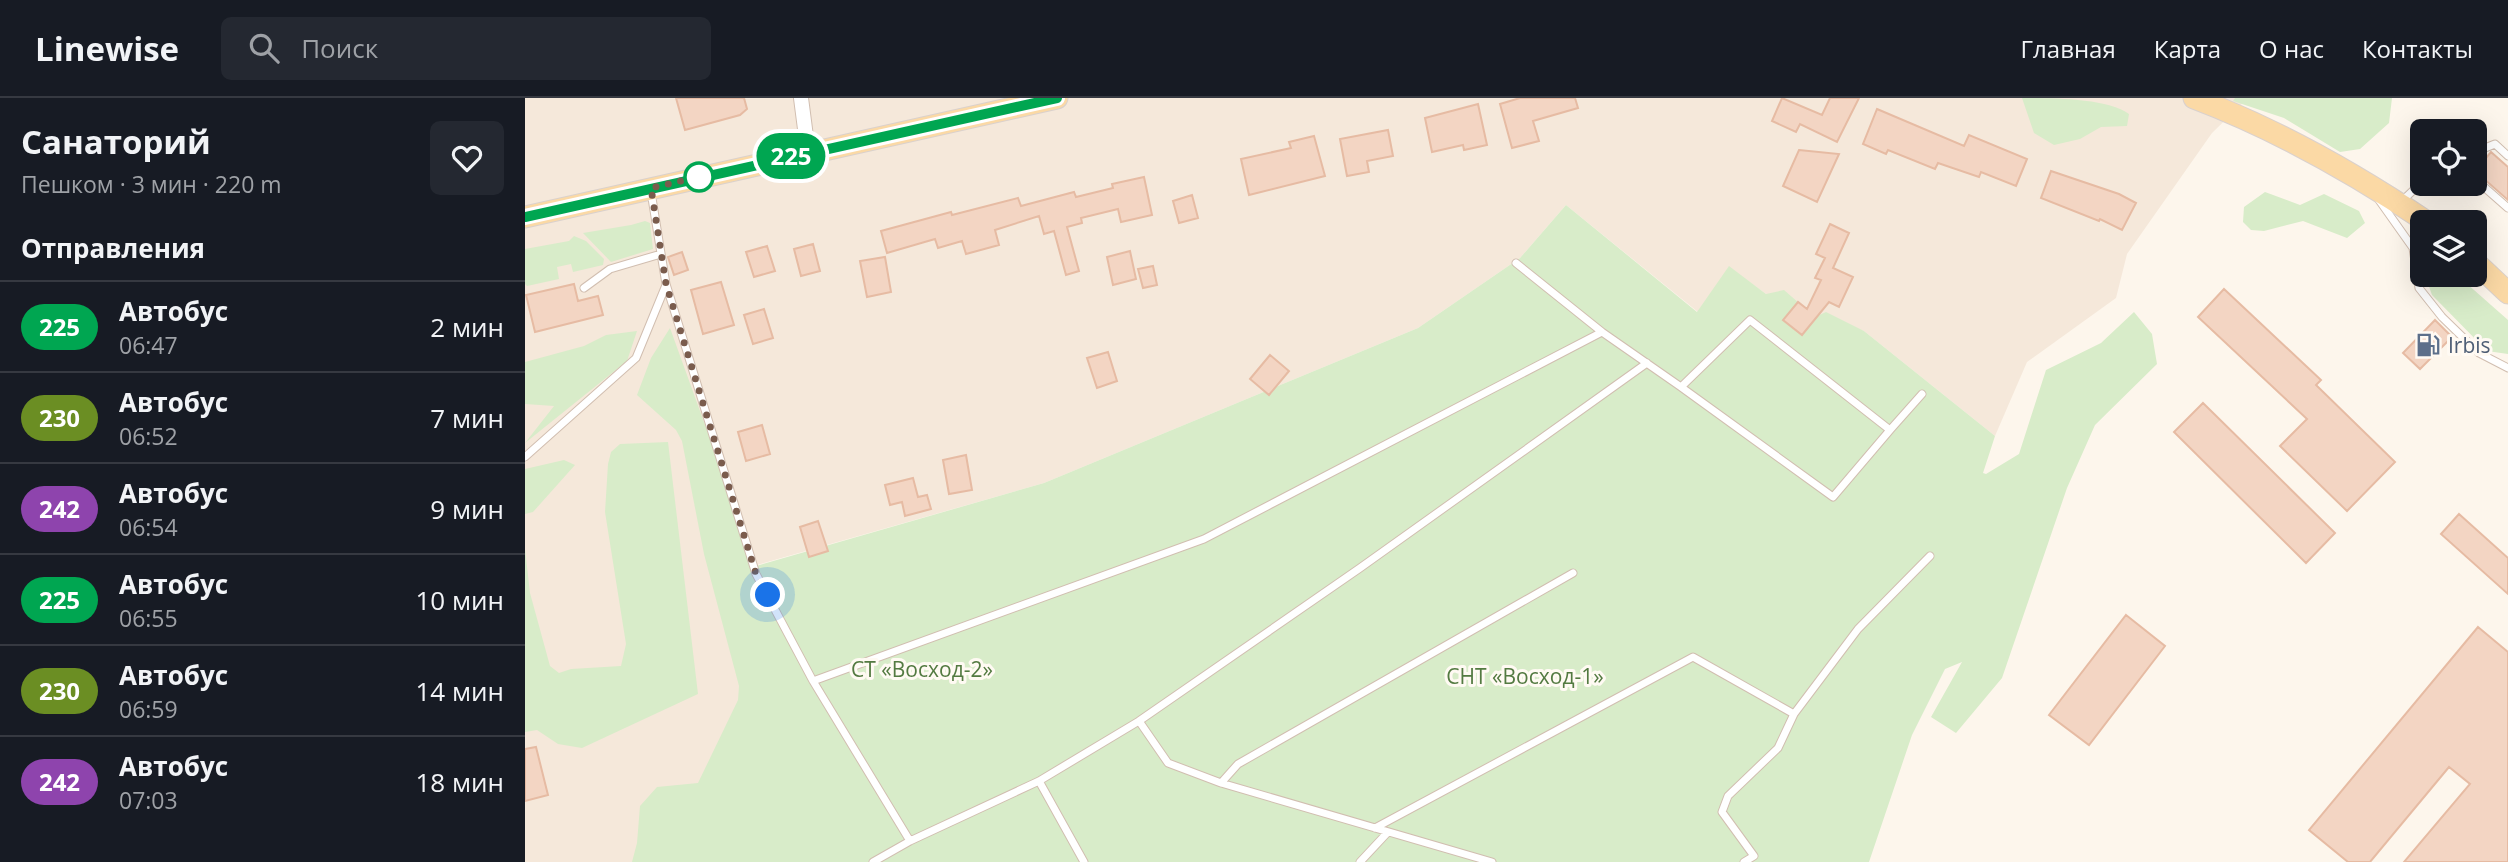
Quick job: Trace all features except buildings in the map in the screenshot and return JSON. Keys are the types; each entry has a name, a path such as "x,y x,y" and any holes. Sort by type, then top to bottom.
{"main road":[{"path":"525,217 1057,98"},
{"path":"2194,98 2278,134 2410,211"},
{"path":"2487,273 2508,293"}],"street":[{"path":"801,98 808,152"}],"lane":[{"path":"2487,147 2495,144 2508,156"},
{"path":"2366,183 2413,248 2419,288 2442,317 2479,353 2508,368"},
{"path":"651,188 666,284 756,574 813,681 910,841"},
{"path":"2487,190 2508,208"},
{"path":"2399,204 2410,193"},
{"path":"584,288 610,269 661,254"},
{"path":"1516,263 1602,332 1833,497 1922,394"},
{"path":"525,457 636,358 666,284"},
{"path":"1681,387 1750,320 1890,430"},
{"path":"813,681 1204,540 1602,332"},
{"path":"873,862 910,841 1039,781 1139,721 1360,568 1647,363"},
{"path":"1744,862 1754,856 1722,812 1728,796 1778,747 1794,714 1858,629 1930,556"},
{"path":"1221,783 1238,764 1573,573"},
{"path":"1375,828 1693,657 1794,714"},
{"path":"1139,721 1168,763 1221,783 1492,862"},
{"path":"1039,781 1084,862"},
{"path":"1360,862 1388,832"}],"shaded area":[{"path":"525,98 2248,98 2212,133 2127,254 2116,298 2027,362 1995,436 1864,331 1816,317 1766,294 1729,267 1698,312 1566,205 1520,258 1418,328 1044,483 750,567 776,684 716,862 525,862"}],"green space":[{"path":"2022,98 2078,100 2107,105 2129,114 2127,126 2101,127 2080,139 2054,145 2034,133"},
{"path":"2235,98 2392,98 2389,123 2360,149 2340,152 2284,118 2233,101"},
{"path":"2265,192 2300,205 2324,194 2359,211 2365,223 2347,238 2303,221 2264,231 2251,230 2243,222 2244,207"},
{"path":"1566,205 1697,312 1729,266 1766,294 1784,290 1815,317 1826,312 1864,331 1995,436 1983,473 1986,474 2019,454 2046,370 2101,343 2134,312 2152,334 2157,364 2095,425 2067,488 2002,678 1956,733 1931,717 1962,662 1945,669 1912,735 1869,862 632,862 637,843 640,806 657,787 698,783 738,700 739,686 704,554 682,441 676,430 637,395 651,358 670,328 756,566 1044,483 1418,328 1520,258"},
{"path":"645,221 650,223 653,249 611,262 583,233 631,225"},
{"path":"574,236 586,241 604,259 603,265 573,272 571,264 557,267 559,279 527,286 525,249 569,241"},
{"path":"2429,287 2471,287 2508,320 2508,354 2487,351 2432,295"},
{"path":"637,331 627,361 525,443 554,406 525,404 525,362 584,346 606,335"},
{"path":"668,442 698,694 582,748 558,744 537,730 525,732 525,549 530,593 550,666 559,673 571,669 621,666 626,644 605,512 608,464 611,452 620,444"},
{"path":"564,460 575,465 533,512 525,514 525,469"}],"bus line":[{"name":"225","path":"525,217 1057,98"}],"place":[{"name":"Irbis","path":"2428,345"}],"route":[{"path":"699,177 702,176 651,188 663,269 756,574 768,595"}],"park label":[{"name":"СТ «Восход-2»","path":"922,669"},
{"name":"СНТ «Восход-1»","path":"1525,676"}]}
